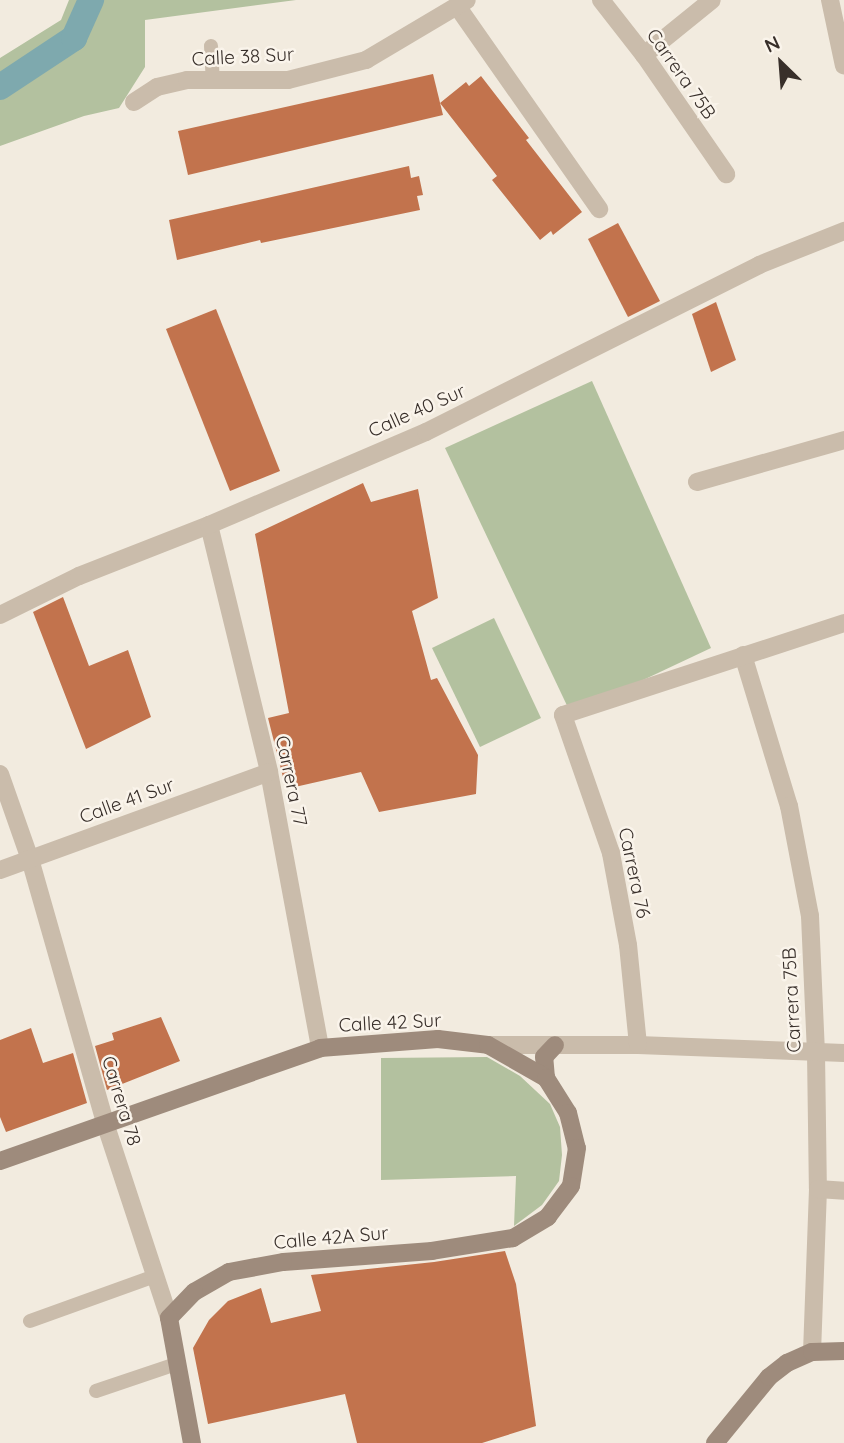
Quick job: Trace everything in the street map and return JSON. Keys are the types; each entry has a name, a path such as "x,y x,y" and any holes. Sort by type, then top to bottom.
{"main road":[{"name":"Calle 42 Sur","path":"0,1161 320,1048 438,1039 488,1045"},
{"path":"488,1045 547,1078"},
{"path":"547,1078 544,1057 555,1045"},
{"name":"Calle 42A Sur","path":"169,1318 194,1292 229,1272 283,1262 432,1251 513,1238 548,1217 571,1186 577,1148 568,1113 547,1078"},
{"name":"Carrera 78","path":"169,1318 192,1443"},
{"path":"715,1443 769,1377 787,1363 812,1352 844,1351"}],"street":[{"name":"Carrera 75B","path":"601,0 644,55 726,174"},
{"path":"644,55 712,0"},
{"path":"830,0 844,66"},
{"path":"462,3 599,209"},
{"name":"Calle 38 Sur","path":"134,102 157,87 187,80 288,80 366,60 462,3"},
{"name":"Calle 40 Sur","path":"0,615 79,576 209,525 426,432 758,265 844,231"},
{"path":"697,482 844,440"},
{"name":"Carrera 77","path":"209,525 269,772 320,1048"},
{"path":"743,655 844,624"},
{"name":"Carrera 75B","path":"743,655 789,806 810,916 818,1189 812,1352"},
{"name":"Carrera 76","path":"638,1045 628,945 611,853 563,715 743,655"},
{"name":"Calle 41 Sur","path":"0,870 269,772"},
{"name":"Carrera 78","path":"0,774 30,859 105,1123 169,1318"},
{"name":"Calle 42 Sur","path":"488,1045 638,1045 844,1054"},
{"path":"818,1189 844,1191"}],"lane":[{"path":"211,46 213,80"},
{"path":"30,1321 155,1276"},
{"path":"96,1391 176,1364"}],"green space":[{"path":"69,0 296,0 145,20 145,67 119,108 84,116 0,146 0,58 61,20"},
{"path":"592,381 711,648 571,714 445,448"},
{"path":"494,618 541,718 480,747 432,648"},
{"path":"487,1057 520,1076 550,1104 560,1127 562,1155 559,1181 542,1205 514,1226 516,1176 381,1180 381,1058"}],"building":[{"path":"433,74 443,115 188,175 178,131"},
{"path":"481,76 582,212 553,235 551,231 540,240 492,180 497,176 440,103 466,82 469,86"},
{"path":"409,166 411,178 419,176 423,195 417,196 420,210 261,243 260,240 177,260 169,220"},
{"path":"618,223 660,301 628,317 588,239"},
{"path":"716,302 736,360 711,372 692,314"},
{"path":"216,309 280,471 230,491 166,329"},
{"path":"363,483 371,502 418,489 438,598 412,611 431,680 437,678 478,755 476,794 379,812 361,772 286,789 268,718 289,713 255,534"},
{"path":"63,597 89,666 128,650 151,717 86,749 33,612"},
{"path":"161,1017 180,1061 107,1090 95,1046 114,1040 112,1033"},
{"path":"31,1028 43,1063 73,1053 87,1103 6,1132 0,1117 0,1040"},
{"path":"505,1251 516,1284 536,1426 482,1443 357,1443 345,1394 208,1424 193,1348 209,1320 228,1301 261,1288 271,1323 321,1311 311,1275 434,1262"}],"waterway":[{"path":"0,87 74,38 91,0"}]}
